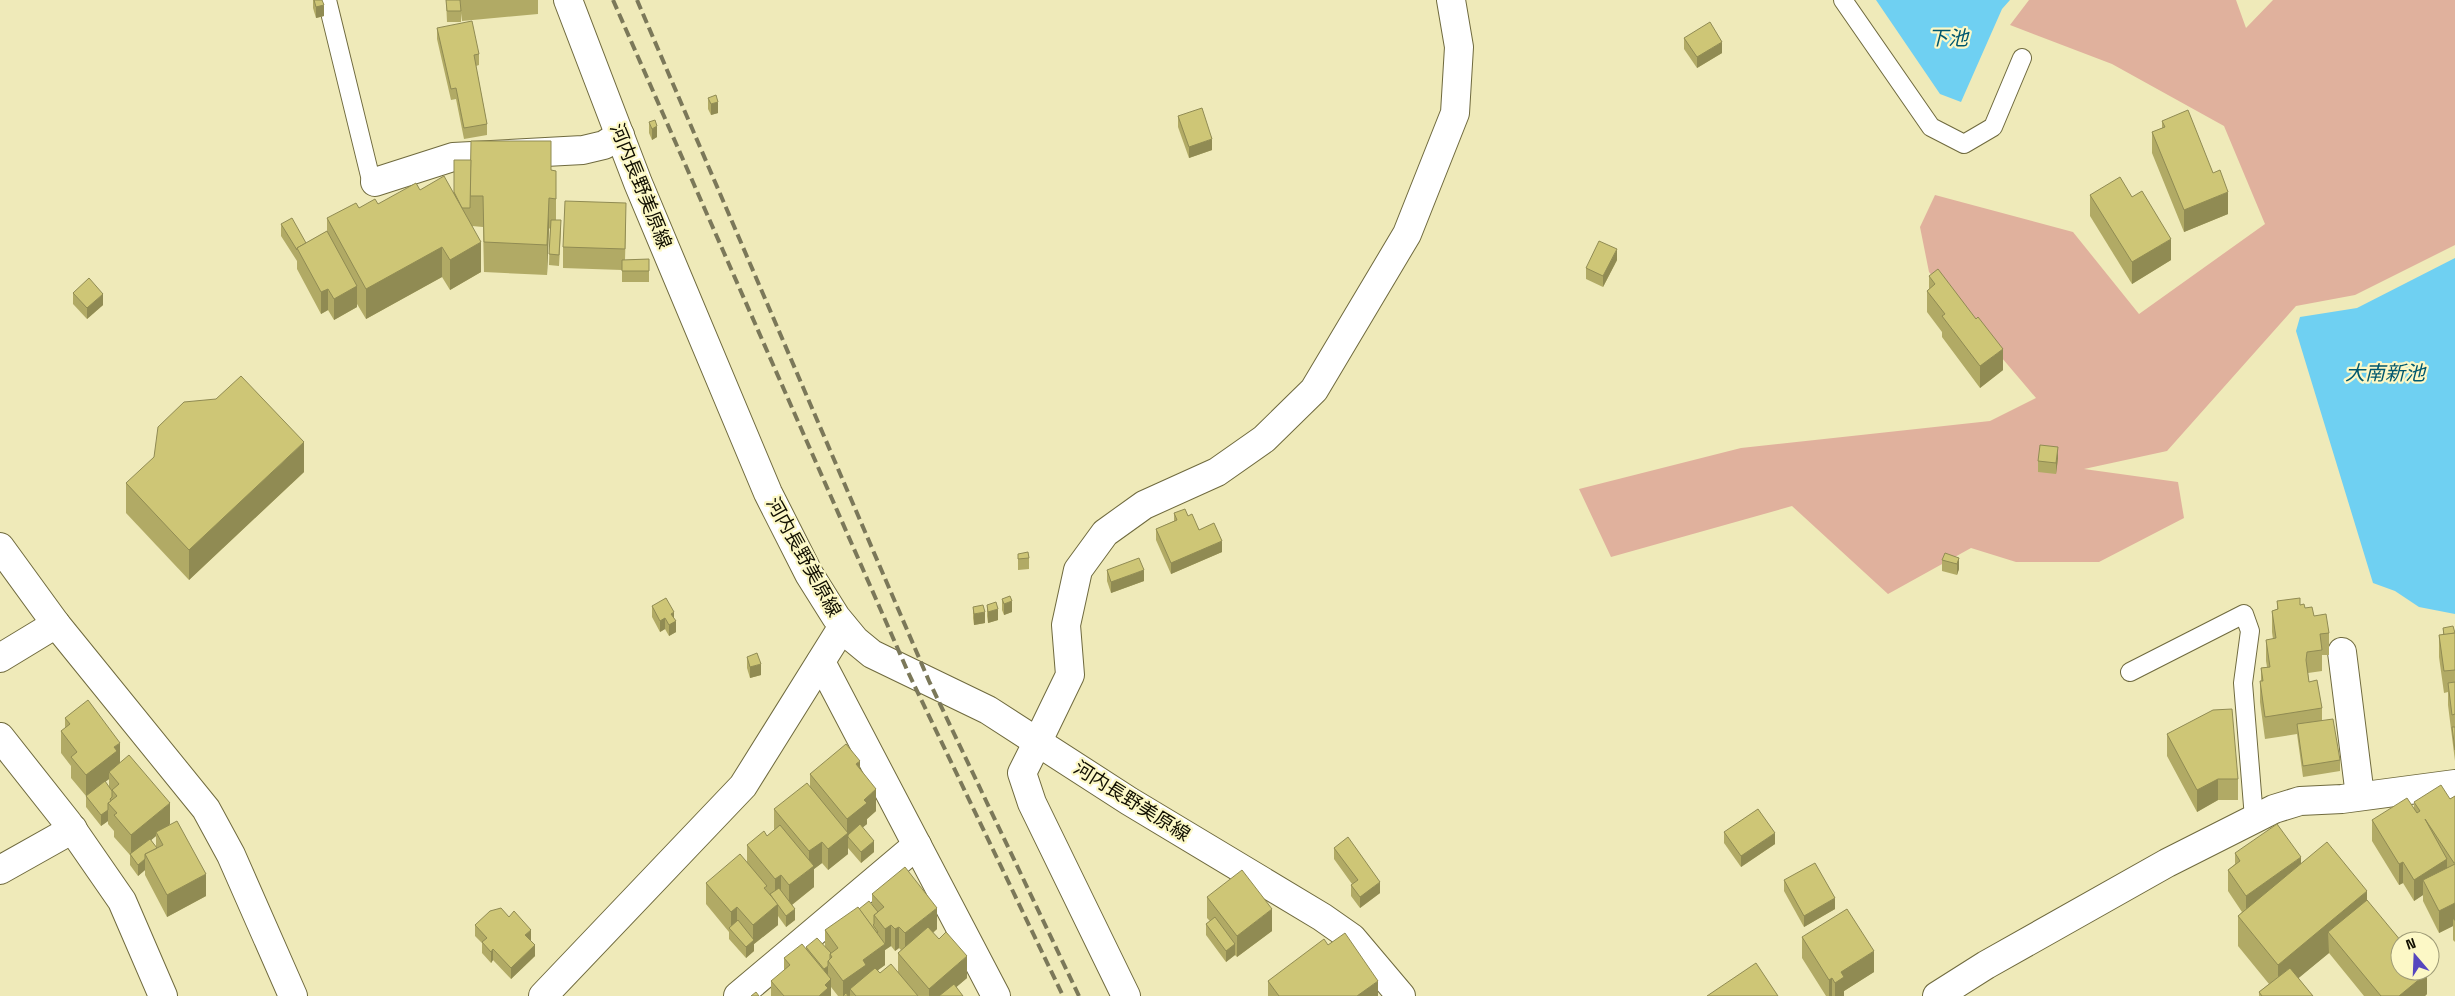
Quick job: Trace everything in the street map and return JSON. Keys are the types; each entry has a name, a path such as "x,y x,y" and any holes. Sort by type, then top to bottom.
{"street":[{"name":"河内長野美原線","path":"568,0 620,135 768,493 809,574 843,626 855,640 872,654 968,699 1129,801 1322,917 1352,938 1401,996"},
{"path":"1126,996 1032,803 1022,773 1070,675 1066,625 1078,570 1105,533 1144,505 1217,472 1264,438 1314,390 1407,234 1455,113 1459,47 1451,0"},
{"path":"375,182 453,157 583,150 604,145 620,135"},
{"path":"0,546 56,624 206,809 231,855 293,996"},
{"path":"0,658 56,624"},
{"path":"543,996 743,786 843,626"},
{"path":"2342,652 2360,796"},
{"path":"821,662 996,996"},
{"path":"0,737 73,829 122,901 156,993"},
{"path":"1937,996 1986,965 2158,868 2274,809 2300,801 2360,796 2455,784"},
{"path":"0,870 73,829"},
{"path":"738,996 916,845"}],"lane":[{"path":"327,0 370,176 375,182"},
{"path":"1843,0 1931,127 1964,144 1992,126 2022,58"},
{"path":"2130,672 2244,614 2250,631 2243,683 2254,818"}],"shaded area":[{"path":"2029,0 2236,0 2246,28 2273,0 2455,0 2455,245 2355,295 2296,306 2167,451 2084,469 2178,482 2184,518 2099,562 2016,562 1971,548 1888,594 1792,506 1611,557 1579,489 1741,448 1990,421 2036,398 1929,272 1920,227 1935,195 2073,232 2139,314 2265,224 2224,126 2112,64 2010,25"}],"water":[{"name":"下池","path":"1876,0 2010,0 2002,9 1961,102 1940,94"},
{"name":"大南新池","path":"2455,258 2455,614 2419,607 2395,591 2373,583 2296,331 2300,317 2357,308"}],"building":[{"path":"314,0 322,0 324,5 316,7"},
{"path":"446,0 460,0 461,11 447,11"},
{"path":"472,21 479,54 474,55 487,124 464,128 456,88 451,89 437,28"},
{"path":"1710,22 1722,42 1697,57 1684,38"},
{"path":"716,95 718,102 711,104 708,98"},
{"path":"1202,108 1212,139 1189,147 1178,116"},
{"path":"2188,110 2213,173 2220,170 2228,192 2184,210 2152,132 2165,127 2162,121"},
{"path":"655,120 657,126 652,129 649,122"},
{"path":"471,141 551,141 551,170 556,171 556,199 549,198 547,245 484,242 483,196 470,196"},
{"path":"454,160 471,160 470,208 462,208 454,192"},
{"path":"444,176 481,242 450,260 442,247 366,289 327,218 356,203 359,208 375,199 378,204 416,183 420,190"},
{"path":"2120,177 2132,197 2142,191 2171,239 2132,262 2090,195"},
{"path":"565,201 626,203 625,249 563,247"},
{"path":"292,218 306,243 297,248 297,250 281,224"},
{"path":"551,220 561,220 559,255 549,254"},
{"path":"327,231 357,286 334,299 328,289 321,292 297,248"},
{"path":"1599,241 1617,249 1603,276 1586,268"},
{"path":"649,259 649,271 622,271 622,260"},
{"path":"1938,269 1976,319 1978,317 2003,349 1980,366 1942,316 1945,314 1927,291 1935,284 1929,276"},
{"path":"89,278 103,294 87,308 73,293"},
{"path":"241,376 304,442 189,550 126,483 154,457 158,427 184,402 216,399"},
{"path":"2040,445 2058,447 2056,463 2038,461"},
{"path":"1185,509 1188,516 1192,514 1199,530 1214,523 1222,541 1171,563 1156,529 1177,520 1174,513"},
{"path":"1028,552 1029,558 1018,559 1018,554"},
{"path":"1945,553 1959,558 1957,564 1942,560"},
{"path":"1139,558 1144,570 1111,582 1107,570"},
{"path":"1010,596 1012,601 1004,604 1002,599"},
{"path":"666,598 674,612 671,614 676,621 669,625 665,618 660,621 652,606"},
{"path":"2300,598 2300,605 2304,604 2305,608 2312,607 2314,616 2326,614 2329,633 2320,634 2322,650 2307,652 2306,660 2309,682 2317,680 2322,708 2265,717 2260,681 2263,681 2261,668 2270,667 2266,640 2276,638 2272,611 2278,609 2277,601"},
{"path":"996,602 998,609 988,612 987,605"},
{"path":"983,605 985,612 974,614 973,607"},
{"path":"2453,626 2455,633 2444,635 2443,628"},
{"path":"2455,633 2455,670 2444,671 2439,635"},
{"path":"757,653 761,664 750,667 747,657"},
{"path":"2455,682 2455,714 2452,715 2448,683"},
{"path":"88,700 120,743 114,747 117,751 86,775 71,757 77,752 61,731 70,724 65,718"},
{"path":"2232,709 2238,779 2218,779 2197,790 2167,734 2213,710"},
{"path":"2333,719 2340,760 2303,766 2297,724"},
{"path":"2452,727 2455,727 2455,750"},
{"path":"846,744 860,761 856,764 876,789 864,800 867,803 847,819 810,774"},
{"path":"129,755 170,803 131,835 114,815 117,813 108,803 117,796 112,790 119,784 109,772"},
{"path":"105,781 112,791 112,797 108,803 108,810 101,815 86,796"},
{"path":"807,783 848,833 828,849 822,842 809,851 774,809"},
{"path":"2441,785 2450,799 2455,796 2455,863 2425,819 2447,859 2414,880 2403,862 2399,864 2372,820 2407,798 2417,813 2420,811 2414,802"},
{"path":"1758,809 1775,833 1741,856 1724,832"},
{"path":"177,821 206,874 167,895 145,854 163,845 156,832"},
{"path":"860,824 874,841 861,852 848,837"},
{"path":"2277,824 2301,857 2246,896 2228,870 2240,861 2235,853"},
{"path":"780,825 814,866 789,885 781,875 775,879 747,845 764,831 767,836"},
{"path":"1348,837 1380,882 1360,897 1351,885 1358,880 1334,848"},
{"path":"150,839 157,848 145,854 145,859 138,865 130,854"},
{"path":"2327,842 2367,891 2278,965 2238,916"},
{"path":"740,854 767,886 764,888 778,904 753,925 737,907 731,912 706,883"},
{"path":"1815,863 1835,898 1804,916 1784,880"},
{"path":"2455,864 2455,903 2439,911 2423,880"},
{"path":"905,867 937,908 905,933 899,927 895,929 891,925 885,929 874,915 884,907 872,894"},
{"path":"1242,870 1272,909 1237,936 1207,897"},
{"path":"779,888 795,909 786,916 770,894"},
{"path":"2367,900 2393,931 2390,931 2390,981 2417,981 2399,996 2381,996 2328,932"},
{"path":"869,901 878,912 874,915 873,925 877,933 859,909"},
{"path":"858,907 885,944 863,960 866,965 843,981 828,961 832,957 830,954 838,948 825,930"},
{"path":"501,908 509,917 514,911 531,930 525,935 535,945 511,968 493,949 491,952 482,942 487,938 475,925 490,911"},
{"path":"1847,909 1874,951 1841,972 1844,977 1835,983 1832,978 1829,980 1802,937"},
{"path":"1215,917 1235,944 1226,951 1206,924"},
{"path":"738,920 754,940 746,947 729,928"},
{"path":"928,927 939,939 946,932 967,956 929,989 898,953"},
{"path":"1345,933 1378,981 1357,996 1279,996 1268,981 1324,939 1328,945"},
{"path":"817,938 831,953 828,966 824,969 806,947"},
{"path":"802,944 831,979 825,985 828,988 819,996 784,996 771,981 790,965 784,958"},
{"path":"1756,963 1778,996 1707,996"},
{"path":"891,964 918,996 856,996 850,989 875,968 880,973"},
{"path":"2290,968 2313,996 2262,996 2259,992"},
{"path":"954,984 963,996 939,996"},
{"path":"756,992 759,996 751,996"}],"railway":[{"path":"613,0 908,672 1063,996"},
{"path":"637,0 929,681 1079,996"}]}
